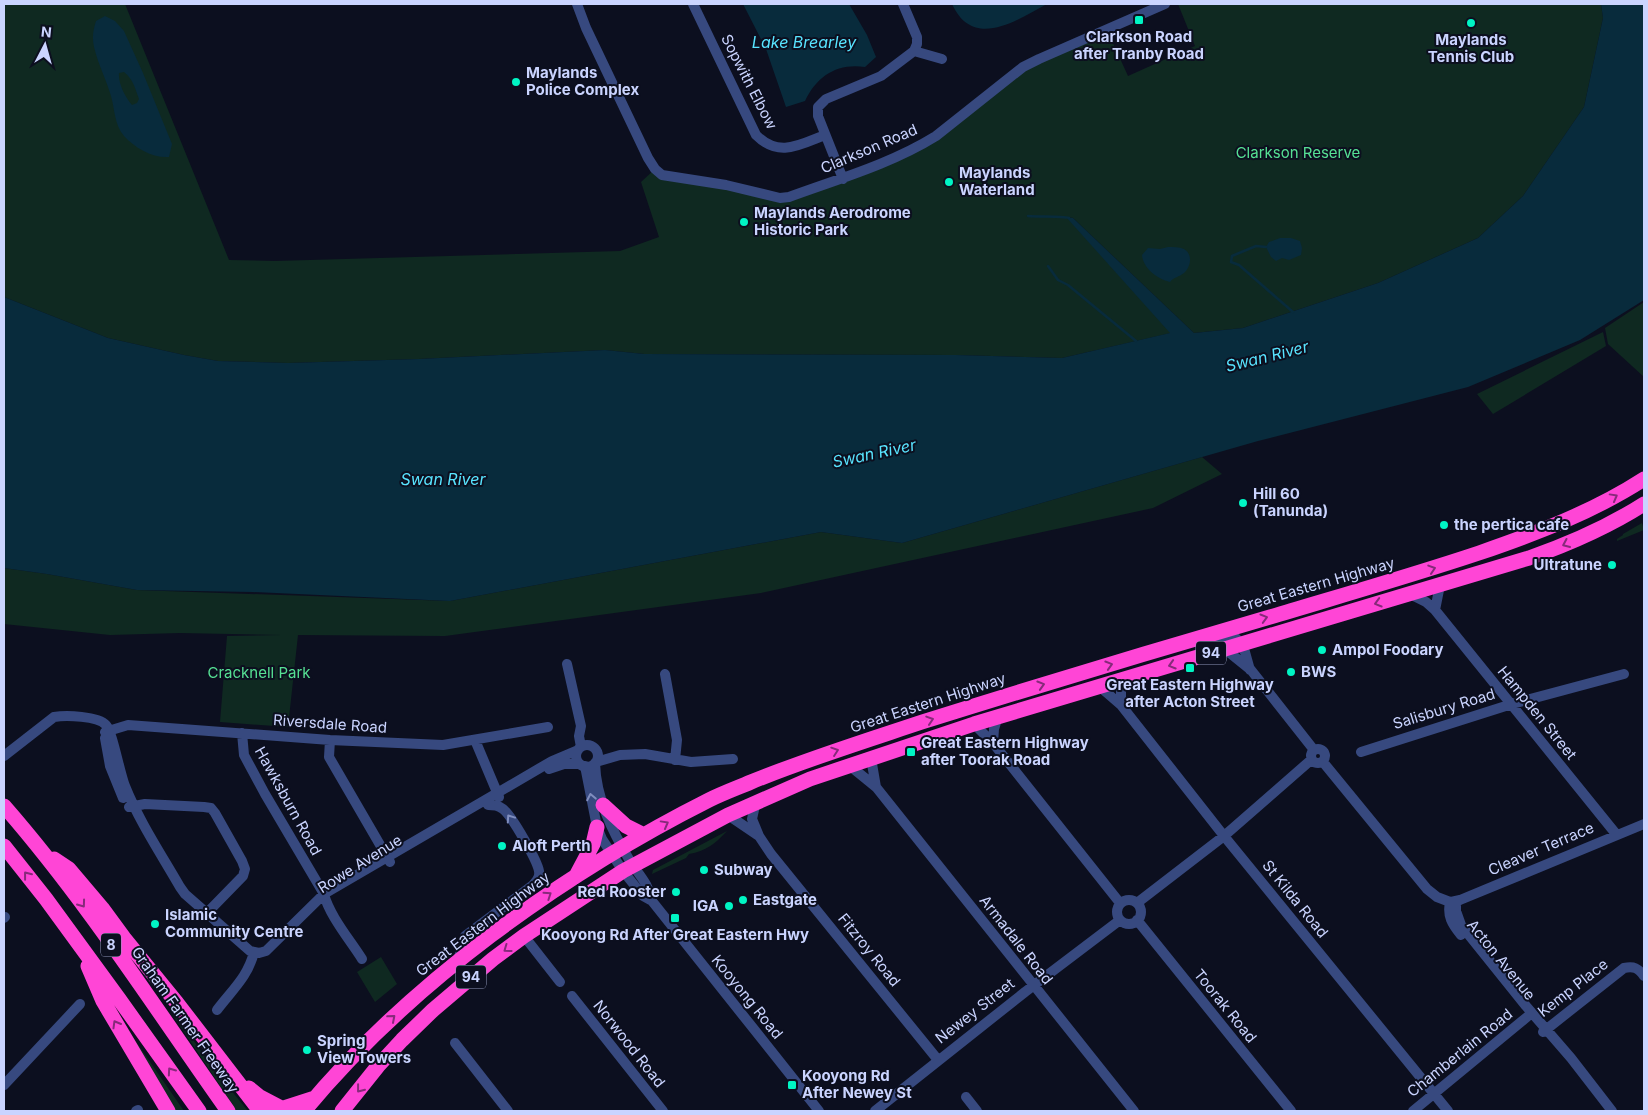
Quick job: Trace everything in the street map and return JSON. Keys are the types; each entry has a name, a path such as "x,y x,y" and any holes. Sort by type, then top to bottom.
{"highway":[{"name":"Great Eastern Highway","path":"304,1111 376,1033 458,962 524,912 575,877 644,835 712,799 780,770 1009,694 1427,571 1522,538 1597,507 1644,479"},
{"name":"94","path":"342,1111 378,1066 402,1040 466,981 524,936 628,868 728,815 849,765 998,716 1440,585 1558,548 1610,524 1644,504"},
{"path":"603,805 626,826 644,835"},
{"name":"Graham Farmer Freeway","path":"4,806 42,850 139,983 228,1111"},
{"path":"575,877 593,844 597,827"},
{"name":"8","path":"4,846 77,942 199,1111"},
{"path":"42,850 69,869 102,908 260,1111"},
{"path":"77,942 103,1001 168,1111"},
{"path":"229,1071 260,1097 281,1108 315,1098"}],"street":[{"name":"Clarkson Road","path":"577,4 586,28 655,169 662,175 726,185 780,198 789,197 842,179 921,146 1024,67 1165,4"},
{"name":"Sopwith Elbow","path":"693,4 756,135 766,145 783,149 825,135"},
{"path":"842,179 818,116 818,107 826,99 881,76 914,51 917,37 903,4"},
{"path":"914,51 942,59"},
{"path":"1435,610 1440,585"},
{"name":"Hampden Street","path":"1410,594 1426,602 1435,610 1616,834"},
{"path":"1192,640 1205,643 1231,637 1236,638 1245,652 1251,670"},
{"path":"1225,649 1251,670 1317,764 1323,762 1427,889 1437,897 1453,901"},
{"path":"568,664 581,726 598,755 589,764"},
{"path":"664,674 677,740 675,760"},
{"name":"Salisbury Road","path":"1361,752 1512,704 1624,674"},
{"path":"1121,680 1121,705"},
{"name":"St Kilda Road","path":"1099,686 1121,705 1224,836 1448,1111"},
{"path":"994,743 994,728 998,716"},
{"path":"4,756 48,720 92,725 107,731 112,772 177,893 206,914 242,952 253,955 246,974 217,1010"},
{"path":"974,724 994,743 1120,903"},
{"name":"Riversdale Road","path":"107,731 128,725 330,740 443,745 548,727"},
{"path":"581,726 579,748 576,756 589,764 617,851"},
{"name":"Hawksburn Road","path":"242,733 244,754 265,794 362,959"},
{"path":"330,740 329,757 389,859"},
{"path":"475,740 499,796"},
{"path":"579,748 587,745 620,755 645,754 697,762 733,759"},
{"name":"Rowe Avenue","path":"389,859 488,805 552,761 579,748"},
{"name":"Rowe Avenue","path":"253,955 266,951 325,898 389,859 552,767 564,764 589,764 620,755"},
{"path":"1137,903 1224,836 1312,755"},
{"name":"Armadale Road","path":"870,758 876,786"},
{"path":"589,764 597,827 602,839 617,851"},
{"name":"Armadale Road","path":"849,765 876,786 1032,986 1134,1111"},
{"name":"Fitzroy Road","path":"756,802 752,819 759,836 771,854 938,1060"},
{"path":"131,807 145,804 204,807 211,808 215,813 245,869 244,876 206,914"},
{"path":"458,962 465,936 533,885 538,878 539,872 534,860 508,814 500,807 488,805"},
{"name":"Fitzroy Road","path":"728,815 759,836"},
{"name":"Cleaver Terrace","path":"1453,901 1644,824"},
{"name":"Kooyong Road","path":"617,851 628,868 650,889 652,901 819,1111"},
{"path":"1131,900 1137,903 1140,908 1140,915 1137,920 1126,923 1120,920 1117,909 1120,903 1131,900"},
{"name":"Acton Avenue","path":"1453,901 1448,911 1451,922 1527,1017 1544,1031 1612,1111"},
{"name":"Acton Avenue","path":"1453,901 1461,925 1526,1006 1604,1111"},
{"name":"Newey Street","path":"875,1111 1032,986 1120,920"},
{"name":"Toorak Road","path":"1137,920 1291,1111"},
{"path":"524,936 560,982"},
{"name":"Kemp Place","path":"1544,1031 1624,968 1632,966 1638,969 1644,976"},
{"name":"Norwood Road","path":"572,996 663,1111"},
{"path":"4,1085 80,1004"},
{"name":"Chamberlain Road","path":"1412,1111 1527,1017"},
{"path":"455,1043 508,1111"},
{"path":"966,1097 977,1111"}],"green space":[{"name":"Clarkson Reserve","path":"4,4 125,4 229,260 275,261 620,251 659,237 641,182 655,169 780,199 920,148 1024,68 1107,30 1128,76 1195,46 1178,4 1601,4 1603,18 1584,107 1523,196 1478,238 1378,283 1243,328 1194,333 1073,218 1067,217 1171,333 1062,358 956,355 644,354 605,350 288,363 218,361 108,338 4,297"},
{"path":"1644,302 1644,377 1608,344 1605,328"},
{"path":"1603,332 1606,346 1493,414 1477,394"},
{"name":"Cracknell Park","path":"1202,457 1222,474 1153,508 761,593 445,636 298,635 288,727 220,722 227,636 282,635 180,633 110,635 4,624 4,568 137,590 450,601 821,532 902,543"},
{"path":"1642,523 1644,530 1617,541 1623,534"},
{"path":"727,831 710,846 689,854 686,858 652,874 653,870"},
{"path":"381,957 397,984 375,1002 357,972"},
{"path":"174,1013 216,1072 248,1111 237,1111 172,1014"},
{"path":"130,1033 184,1111 172,1111"}],"water":[{"name":"Lake Brearley","path":"743,4 849,4 867,35 876,57 865,67 846,67 829,73 810,92 805,101 786,107 766,49"},
{"path":"952,4 1047,4 1009,24 983,29 971,26 961,18"},
{"name":"Swan River","path":"1601,4 1644,4 1644,300 1580,340 1468,387 1258,441 902,543 821,532 450,601 252,592 137,590 4,568 4,297 108,338 218,361 288,363 605,350 644,354 956,355 1062,358 1170,333 1066,217 1073,218 1194,333 1243,328 1378,283 1478,238 1523,196 1584,107 1603,18"},
{"path":"105,16 115,21 124,31 172,144 169,157 156,156 144,151 128,140 121,131 94,47 93,34 96,21","holes":["124,72 130,78 139,99 137,103 132,105 120,81 119,73"]},
{"path":"1280,238 1291,238 1300,241 1301,255 1289,260 1282,258 1276,261 1271,257 1266,247 1269,242"},
{"path":"1168,247 1184,249 1190,257 1188,267 1184,273 1170,282 1152,272 1145,264 1142,255 1148,248 1160,249"}],"waterway":[{"path":"1028,216 1069,218"},
{"path":"1266,247 1256,246 1232,256 1231,262 1239,265 1293,312"},
{"path":"1048,266 1058,280 1068,285 1136,341"}],"place":[{"name":"Clarkson Road after Tranby Road","path":"1139,20"},
{"name":"Maylands Tennis Club","path":"1471,23"},
{"name":"Maylands Police Complex","path":"516,82"},
{"name":"Maylands Waterland","path":"949,182"},
{"name":"Maylands Aerodrome Historic Park","path":"744,222"},
{"name":"Hill 60 (Tanunda)","path":"1243,503"},
{"name":"the pertica cafe","path":"1444,525"},
{"name":"Ultratune","path":"1612,565"},
{"name":"Ampol Foodary","path":"1322,650"},
{"name":"Great Eastern Highway after Acton Street","path":"1190,668"},
{"name":"BWS","path":"1291,672"},
{"name":"Great Eastern Highway after Toorak Road","path":"911,752"},
{"name":"Aloft Perth","path":"502,846"},
{"name":"Subway","path":"704,870"},
{"name":"Red Rooster","path":"676,892"},
{"name":"Eastgate","path":"743,900"},
{"name":"IGA","path":"729,906"},
{"name":"Kooyong Rd After Great Eastern Hwy","path":"675,918"},
{"name":"Islamic Community Centre","path":"155,924"},
{"name":"Spring View Towers","path":"307,1050"},
{"name":"Kooyong Rd After Newey St","path":"792,1085"}]}
